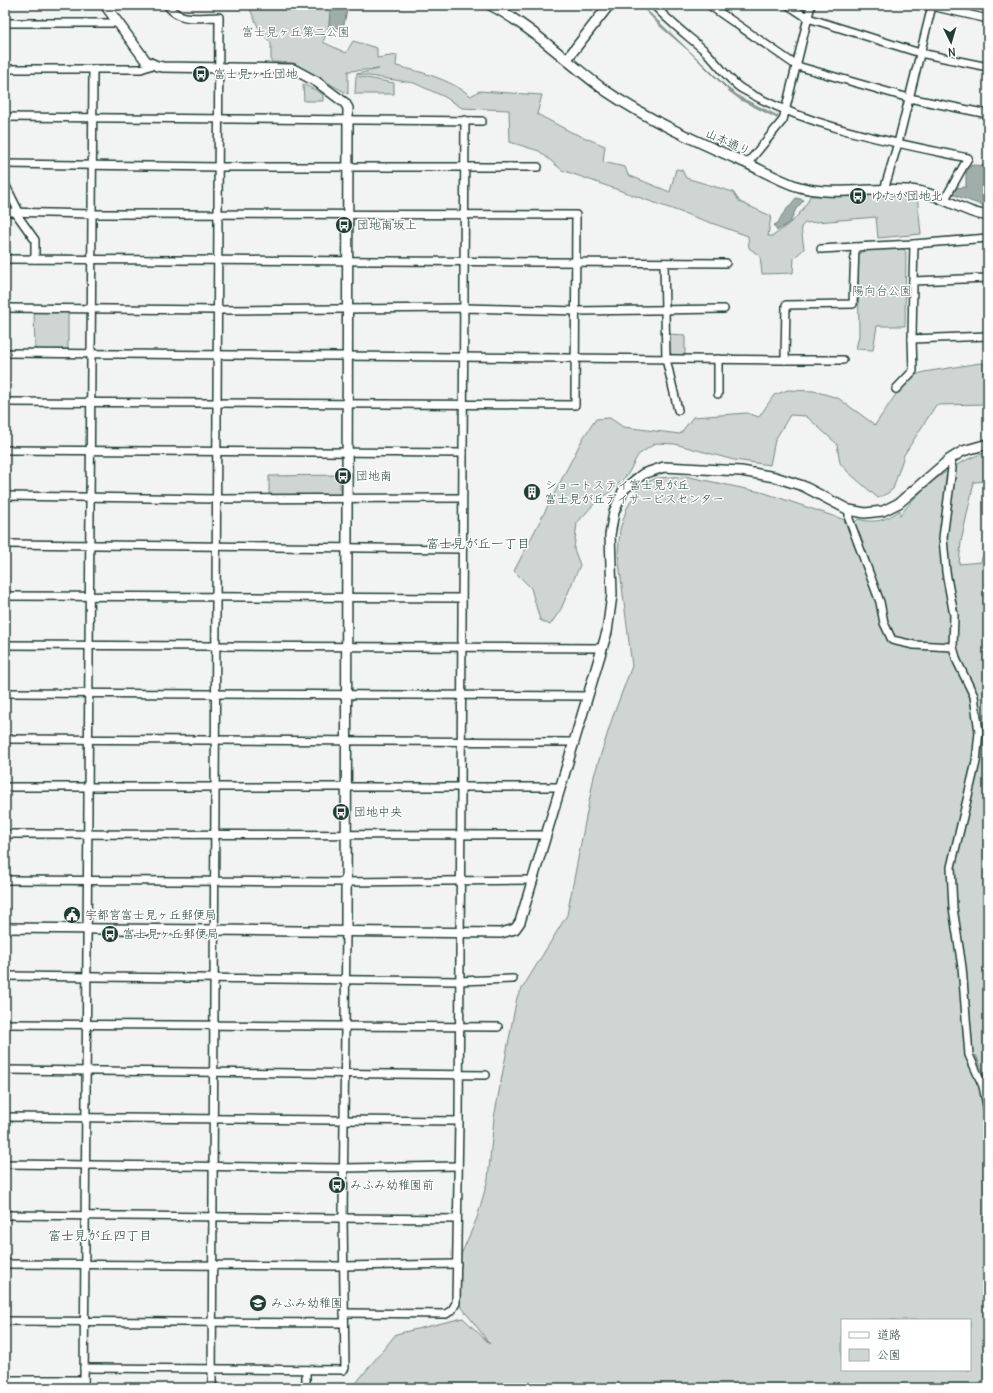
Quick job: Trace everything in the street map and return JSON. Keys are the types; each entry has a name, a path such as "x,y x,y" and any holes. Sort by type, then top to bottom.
{"street":[{"path":"84,1368 343,1370 345,1368 343,1168 346,930 348,108 345,103 301,72 284,68 163,67 152,65 146,60 104,5"},
{"path":"167,5 171,11 182,18 219,16 212,1388"},
{"name":"山本通り","path":"490,5 518,22 606,91 650,118 703,145 789,183 807,189 830,191 915,190 945,199 977,214 988,215"},
{"path":"567,60 609,5"},
{"path":"654,5 669,22 703,50 741,88 787,110 841,128 898,143 968,158 945,199"},
{"path":"709,5 797,66 909,98 988,114"},
{"path":"788,5 808,18 920,54 988,67"},
{"path":"747,164 783,120 787,110 811,5"},
{"path":"884,190 898,143 920,54 929,6 988,19"},
{"path":"5,23 118,23"},
{"path":"5,69 141,69 152,65"},
{"path":"5,1380 84,1384 89,835 93,69"},
{"path":"5,117 482,121"},
{"path":"344,1313 446,1314 452,1310 456,1303 459,1121 460,742 465,120"},
{"path":"5,164 219,167 538,167"},
{"path":"5,184 17,212 35,240 35,260"},
{"path":"5,212 92,214 576,215 575,405 5,402"},
{"path":"821,249 988,238"},
{"path":"896,389 913,371 912,339 914,244"},
{"path":"785,360 786,305 853,304 855,247"},
{"path":"5,259 726,263"},
{"path":"664,263 666,359 678,410"},
{"path":"913,281 988,278"},
{"path":"5,308 218,310 464,308 576,311 724,309"},
{"path":"912,339 988,336"},
{"path":"5,353 844,360"},
{"path":"718,359 718,394"},
{"path":"5,928 346,930 501,933 515,929 520,922 607,632 612,595 610,535 614,512 624,489 643,474 664,467 741,471 774,477 803,486 849,510 865,513 883,511 899,503 950,459 963,451 988,444"},
{"path":"5,450 91,452 463,452"},
{"path":"950,459 952,468 942,538 946,572 954,615 953,647 957,661 974,696 979,732 976,762 951,867 953,908 962,967 969,1055 983,1086 988,1111"},
{"path":"5,496 217,499 462,498"},
{"path":"849,510 849,519 880,602 884,623 892,640 914,645 953,647"},
{"path":"5,544 462,549"},
{"path":"5,596 462,598"},
{"path":"5,645 461,646 602,648"},
{"path":"5,693 588,696"},
{"path":"5,739 574,742"},
{"path":"5,787 560,788"},
{"path":"5,834 215,836 346,834 460,836 546,835"},
{"path":"5,880 215,880 346,882 533,880"},
{"path":"5,976 459,981 513,980"},
{"path":"5,1024 498,1027"},
{"path":"5,1070 486,1075"},
{"path":"5,1117 459,1121"},
{"path":"5,1164 343,1168 458,1166"},
{"path":"5,1214 213,1215 457,1219"},
{"path":"5,1264 85,1266 343,1266 457,1264"},
{"path":"5,1321 344,1323"},
{"path":"306,1370 306,1388"}],"green space":[{"name":"富士見ヶ丘第二公園","path":"251,5 330,5 329,26 323,42 346,53 353,41 377,48 377,58 397,55 396,66 445,81 471,96 479,91 542,95 537,114 571,132 605,146 603,162 625,167 628,175 670,192 676,169 682,170 686,178 733,192 740,202 771,216 768,236 773,236 794,219 799,214 810,196 904,194 917,195 921,234 878,238 876,217 805,223 801,227 804,249 794,258 793,273 762,274 760,256 749,248 748,236 562,170 539,151 510,142 509,110 462,108 445,97 414,83 356,74 379,69 348,71 348,94 293,63 271,62 271,43 260,31 249,7"},
{"path":"356,76 394,83 394,94 355,94"},
{"path":"303,84 323,94 323,101 304,101"},
{"name":"陽向台公園","path":"901,247 906,252 905,326 877,326 873,350 856,349 859,336 858,255 863,251"},
{"path":"34,312 68,312 68,349 35,350"},
{"path":"668,334 685,335 685,355 673,355 668,351"},
{"path":"980,363 988,365 988,404 936,405 904,455 893,489 878,498 848,472 840,463 837,444 806,416 790,415 775,440 770,465 734,460 675,444 656,443 638,455 628,474 610,492 594,504 577,523 574,549 580,565 561,609 550,625 540,620 531,588 514,571 583,438 596,419 610,418 623,427 680,434 693,417 747,413 759,417 774,395 788,390 814,391 838,398 875,425 907,378 924,372"},
{"path":"988,452 988,481 974,482 961,542 959,564 981,562 982,557 988,557 988,1080 986,1079 976,1055 988,1097 988,1388 352,1388 396,1334 463,1318 490,1344 457,1301 455,1278 460,1257 477,1218 488,1179 494,1118 517,997 567,915 594,776 613,716 632,666 618,554 620,529 627,508 640,485 657,478 685,476 765,493 854,523 858,519 875,521 885,519 900,510 900,516 917,495 939,476 963,461"},
{"path":"340,475 340,492 338,495 269,495 269,476"},
{"path":"45,1384 76,1385 76,1388 45,1388"}],"shaded area":[{"path":"641,5 730,90 741,98 778,116 777,118 741,100 729,91 688,50 660,26"},
{"path":"331,6 347,10 343,29 329,26"},
{"path":"970,166 988,166 988,204 981,205 952,194 955,188 966,187 966,173"},
{"path":"796,198 804,200 796,209 790,222 777,231 774,225 778,223 782,215"}],"place":[{"name":"富士見ヶ丘団地","path":"201,74"},
{"name":"ゆたか団地北","path":"858,196"},
{"name":"団地南坂上","path":"344,225"},
{"name":"団地南","path":"343,476"},
{"name":"ショートステイ富士見が丘 富士見が丘デイサービスセンター","path":"532,492"},
{"name":"団地中央","path":"341,812"},
{"name":"宇都宮富士見ヶ丘郵便局","path":"72,915"},
{"name":"富士見ヶ丘郵便局","path":"110,934"},
{"name":"みふみ幼稚園前","path":"337,1185"},
{"name":"みふみ幼稚園","path":"258,1303"}],"district":[{"name":"富士見が丘一丁目","path":"478,543"},
{"name":"富士見が丘四丁目","path":"100,1235"}]}
